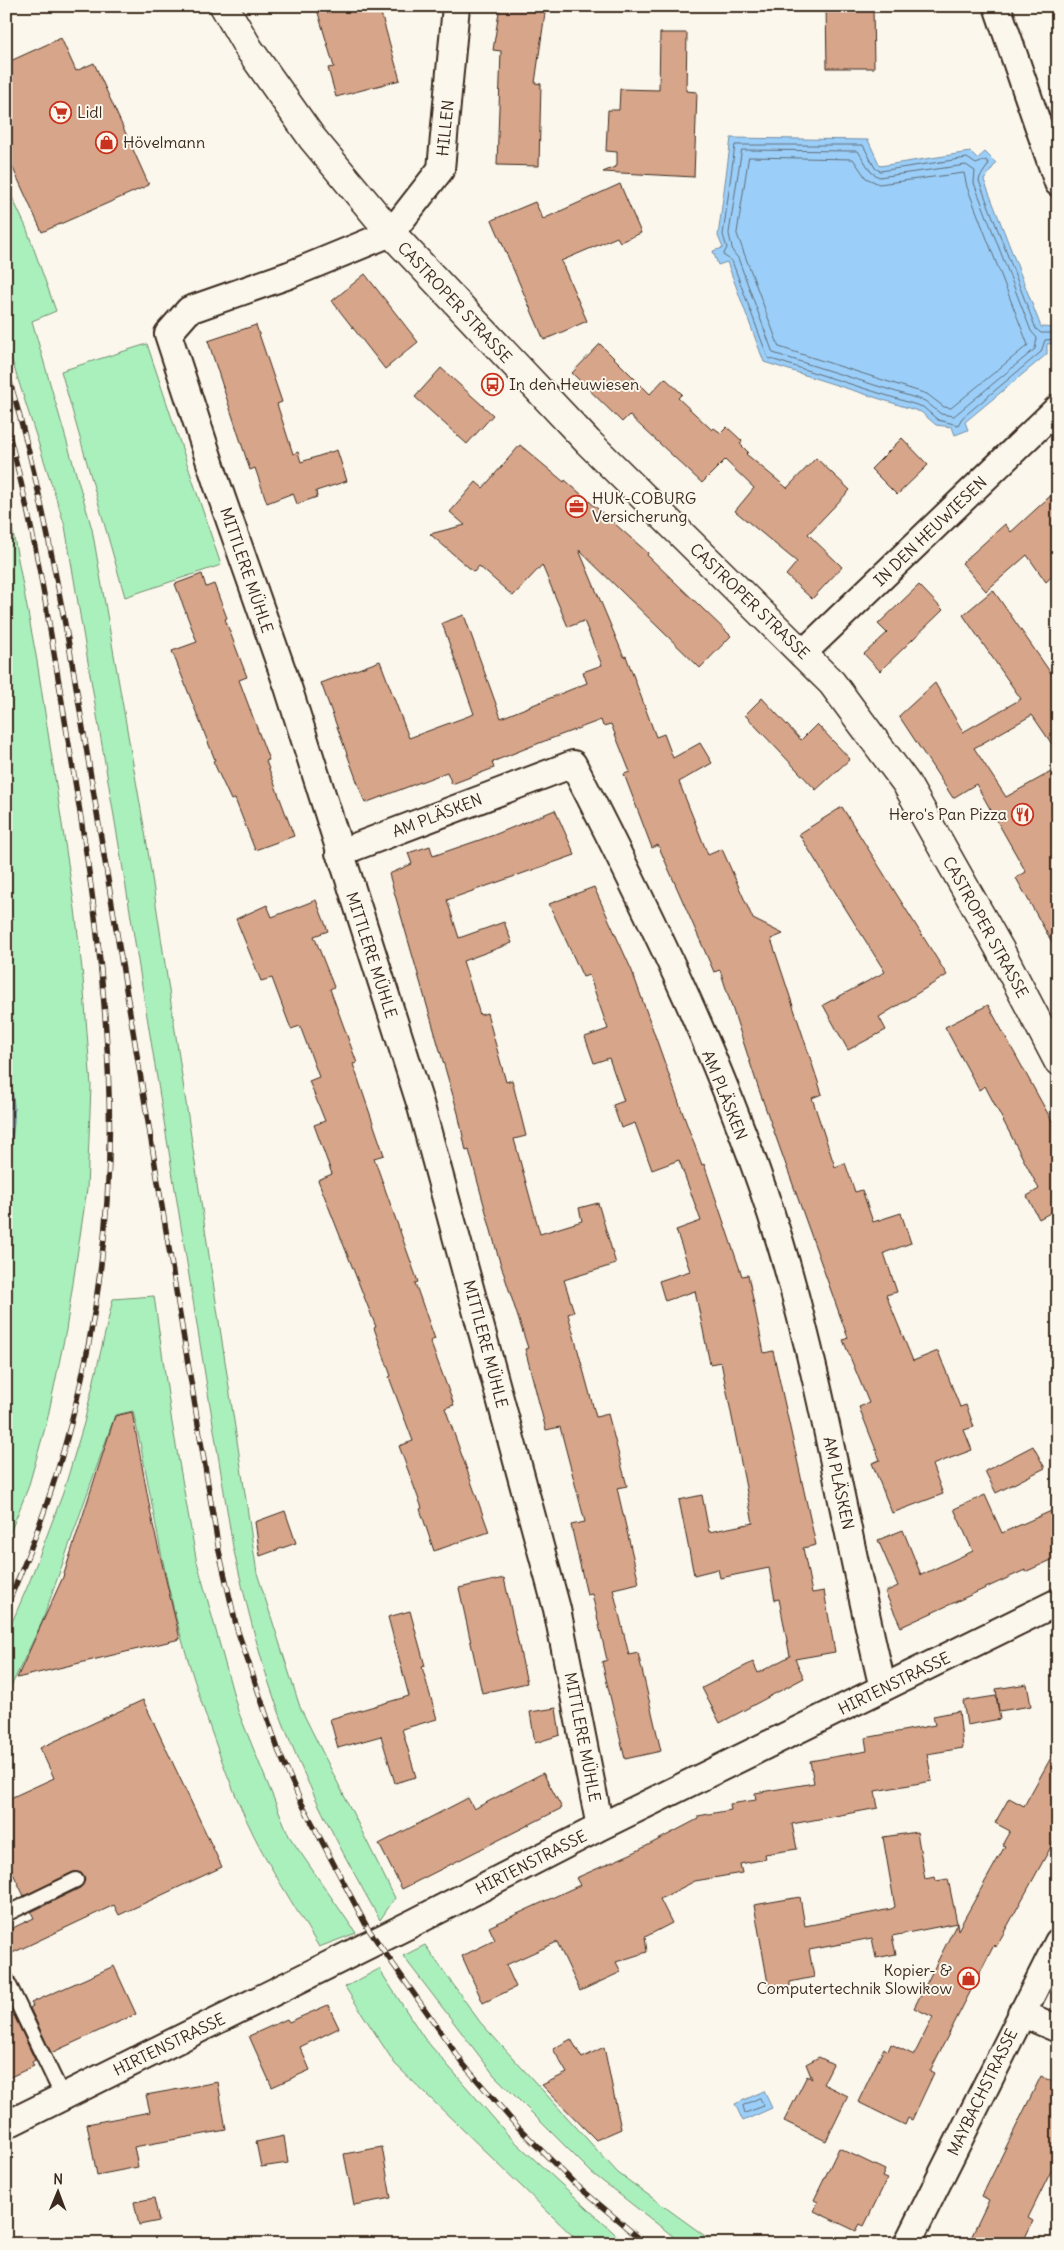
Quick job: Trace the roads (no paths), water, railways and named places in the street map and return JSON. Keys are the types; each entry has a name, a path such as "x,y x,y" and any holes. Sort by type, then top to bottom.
{"main road":[{"name":"CASTROPER STRASSE","path":"224,6 249,49 312,138 390,233 588,442 832,683 906,783 999,948 1058,1061"}],"street":[{"name":"HILLEN","path":"390,233 441,169 456,6"},
{"path":"997,6 1058,184"},
{"name":"MITTLERE MÜHLE","path":"390,233 289,275 189,310 168,334 217,484 288,687 339,853 420,1103 559,1617 600,1827"},
{"name":"IN DEN HEUWIESEN","path":"802,654 1058,408"},
{"name":"AM PLÄSKEN","path":"339,853 573,764 648,912 730,1102 779,1241 812,1360 883,1688"},
{"name":"HIRTENSTRASSE","path":"6,2125 414,1922 600,1827 1058,1602"},
{"name":"MAYBACHSTRASSE","path":"907,2244 1058,1942"},
{"path":"1021,2013 1058,2029"}],"lane":[{"path":"6,1914 76,1880"},
{"path":"6,1979 63,2097"}],"water":[{"path":"731,138 868,140 880,166 970,152 977,159 985,152 996,163 984,180 1041,327 1058,328 1058,343 1047,344 1047,354 965,422 968,430 955,435 952,427 936,425 921,412 764,362 727,262 718,265 713,251 723,248 718,236"},
{"path":"764,2091 772,2108 743,2121 735,2104"}],"waterway":[{"path":"6,1021 6,1039"},
{"path":"6,1077 11,1116 6,1154"}],"railway":[{"path":"6,369 35,476 71,656 219,1551 237,1629 279,1752 300,1800 367,1927 464,2065 516,2125 573,2182 646,2244"},
{"path":"6,424 26,502 41,581 82,828 100,960 109,1094 109,1159 105,1225 98,1291 86,1356 72,1421 53,1484 31,1546 6,1607"}],"place":[{"name":"Lidl","path":"61,112"},
{"name":"Hövelmann","path":"107,142"},
{"name":"In den Heuwiesen","path":"493,384"},
{"name":"HUK-COBURG Versicherung","path":"576,507"},
{"name":"Hero's Pan Pizza","path":"1023,814"},
{"name":"Kopier- & Computertechnik Slowikow","path":"968,1979"}]}
